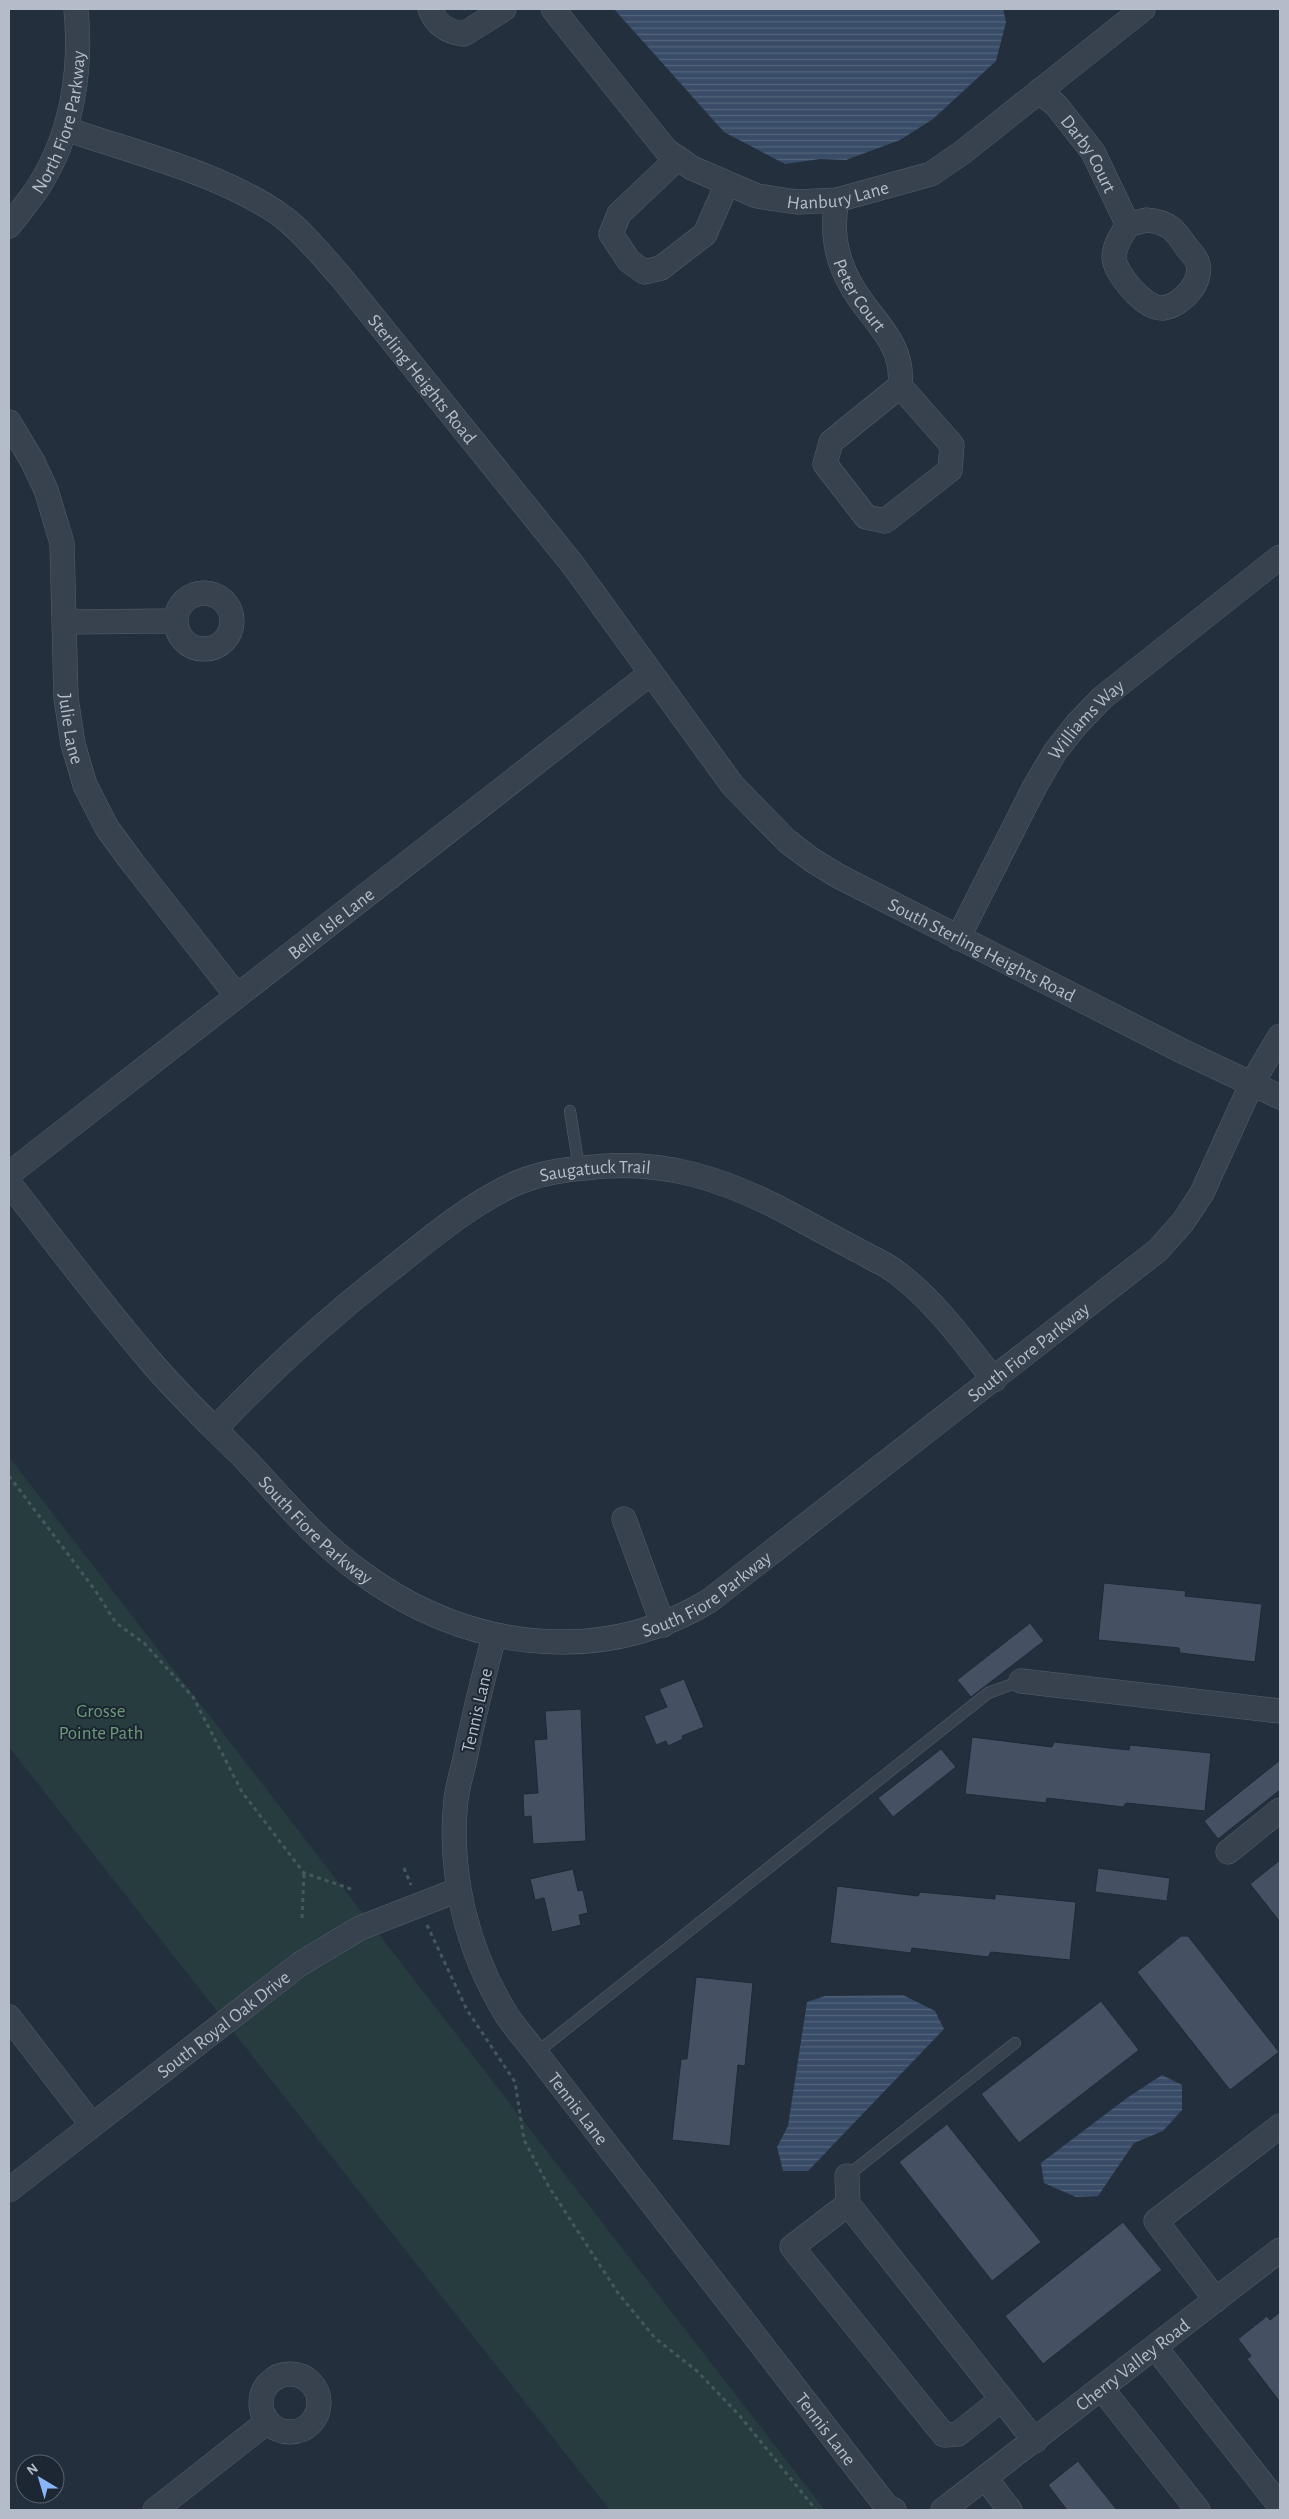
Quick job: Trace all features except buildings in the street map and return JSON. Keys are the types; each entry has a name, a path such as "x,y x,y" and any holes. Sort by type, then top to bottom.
{"street":[{"name":"North Fiore Parkway","path":"9,226 39,187 55,158 66,129 77,72 78,30 76,9"},
{"path":"430,9 441,26 451,33 464,34 504,9"},
{"name":"Hanbury Lane","path":"553,9 666,150 692,168 757,196 797,202 837,200 931,174 963,152 1143,9"},
{"name":"Darby Court","path":"1039,91 1056,105 1093,152 1128,224"},
{"name":"Sterling Heights Road","path":"66,129 212,179 252,197 283,218 304,236 341,277 573,565 697,734"},
{"path":"678,158 618,214 611,234 629,261 644,272 660,268 705,234 727,184"},
{"name":"Peter Court","path":"837,200 833,221 838,255 851,286 882,326 894,349 901,372 900,386"},
{"path":"900,386 952,445 950,470 885,521 866,517 825,464 831,442 900,386"},
{"name":"Julie Lane","path":"9,422 33,462 46,490 62,543 66,698 73,744 85,785 107,828 237,996"},
{"name":"Williams Way","path":"958,938 1035,786 1055,752 1077,724 1102,698 1280,557"},
{"path":"65,622 175,621"},
{"name":"Belle Isle Lane","path":"9,1174 651,673"},
{"name":"South Sterling Heights Road","path":"697,734 733,786 787,841 812,860 958,938 1182,1051 1280,1097"},
{"path":"1252,1083 1280,1036"},
{"name":"South Fiore Parkway","path":"9,1183 153,1365 321,1538 358,1571 401,1599 453,1622 494,1636 533,1642 572,1643 615,1638 663,1625 710,1601 1158,1250 1183,1222 1202,1193 1252,1083"},
{"name":"Saugatuck Trail","path":"215,1429 259,1383 330,1317 435,1235 486,1199 508,1187 542,1175 579,1168 636,1164 686,1171 726,1183 768,1202 895,1271 941,1313 994,1380"},
{"path":"624,1519 663,1625"},
{"name":"Tennis Lane","path":"494,1636 476,1706 456,1798 455,1835 458,1890 465,1921 495,1994 507,2016 887,2507 894,2510"},
{"path":"1020,1681 1280,1711"},
{"path":"1228,1852 1280,1810"},
{"name":"South Royal Oak Drive","path":"9,2190 300,1964 360,1928 458,1890"},
{"path":"9,2017 92,2125"},
{"path":"1216,2300 1156,2221 1280,2126"},
{"path":"846,2176 848,2204 1035,2441"},
{"path":"848,2204 792,2247 944,2435 958,2434 1002,2399"},
{"name":"Cherry Valley Road","path":"986,2479 1280,2250"},
{"path":"1155,2347 1280,2506"},
{"path":"1102,2388 1198,2510"},
{"path":"155,2510 267,2422"},
{"path":"943,2510 986,2479 1010,2510"}],"lane":[{"path":"570,1111 579,1168"},
{"path":"536,2053 988,1693 1020,1681"},
{"path":"846,2176 1014,2043"}],"path":[{"path":"9,1476 95,1590 116,1623 144,1643 193,1697 242,1792 304,1872 341,1887 354,1890"},
{"path":"404,1868 439,1954 467,2010 515,2082 524,2140 549,2187 618,2293 654,2338 698,2371 740,2416 816,2510"},
{"path":"302,1918 304,1872"}],"green space":[{"name":"Grosse Pointe Path","path":"9,1457 825,2510 610,2510 9,1747"}],"water":[{"path":"614,9 1003,9 1006,22 996,61 933,119 900,140 846,160 820,159 785,164 724,132"},
{"path":"903,1995 935,2011 944,2029 808,2171 783,2171 777,2147 788,2126 807,2002 825,1996"},
{"path":"1162,2075 1182,2085 1182,2110 1163,2131 1134,2143 1098,2196 1076,2197 1044,2183 1041,2163 1127,2098"}]}
